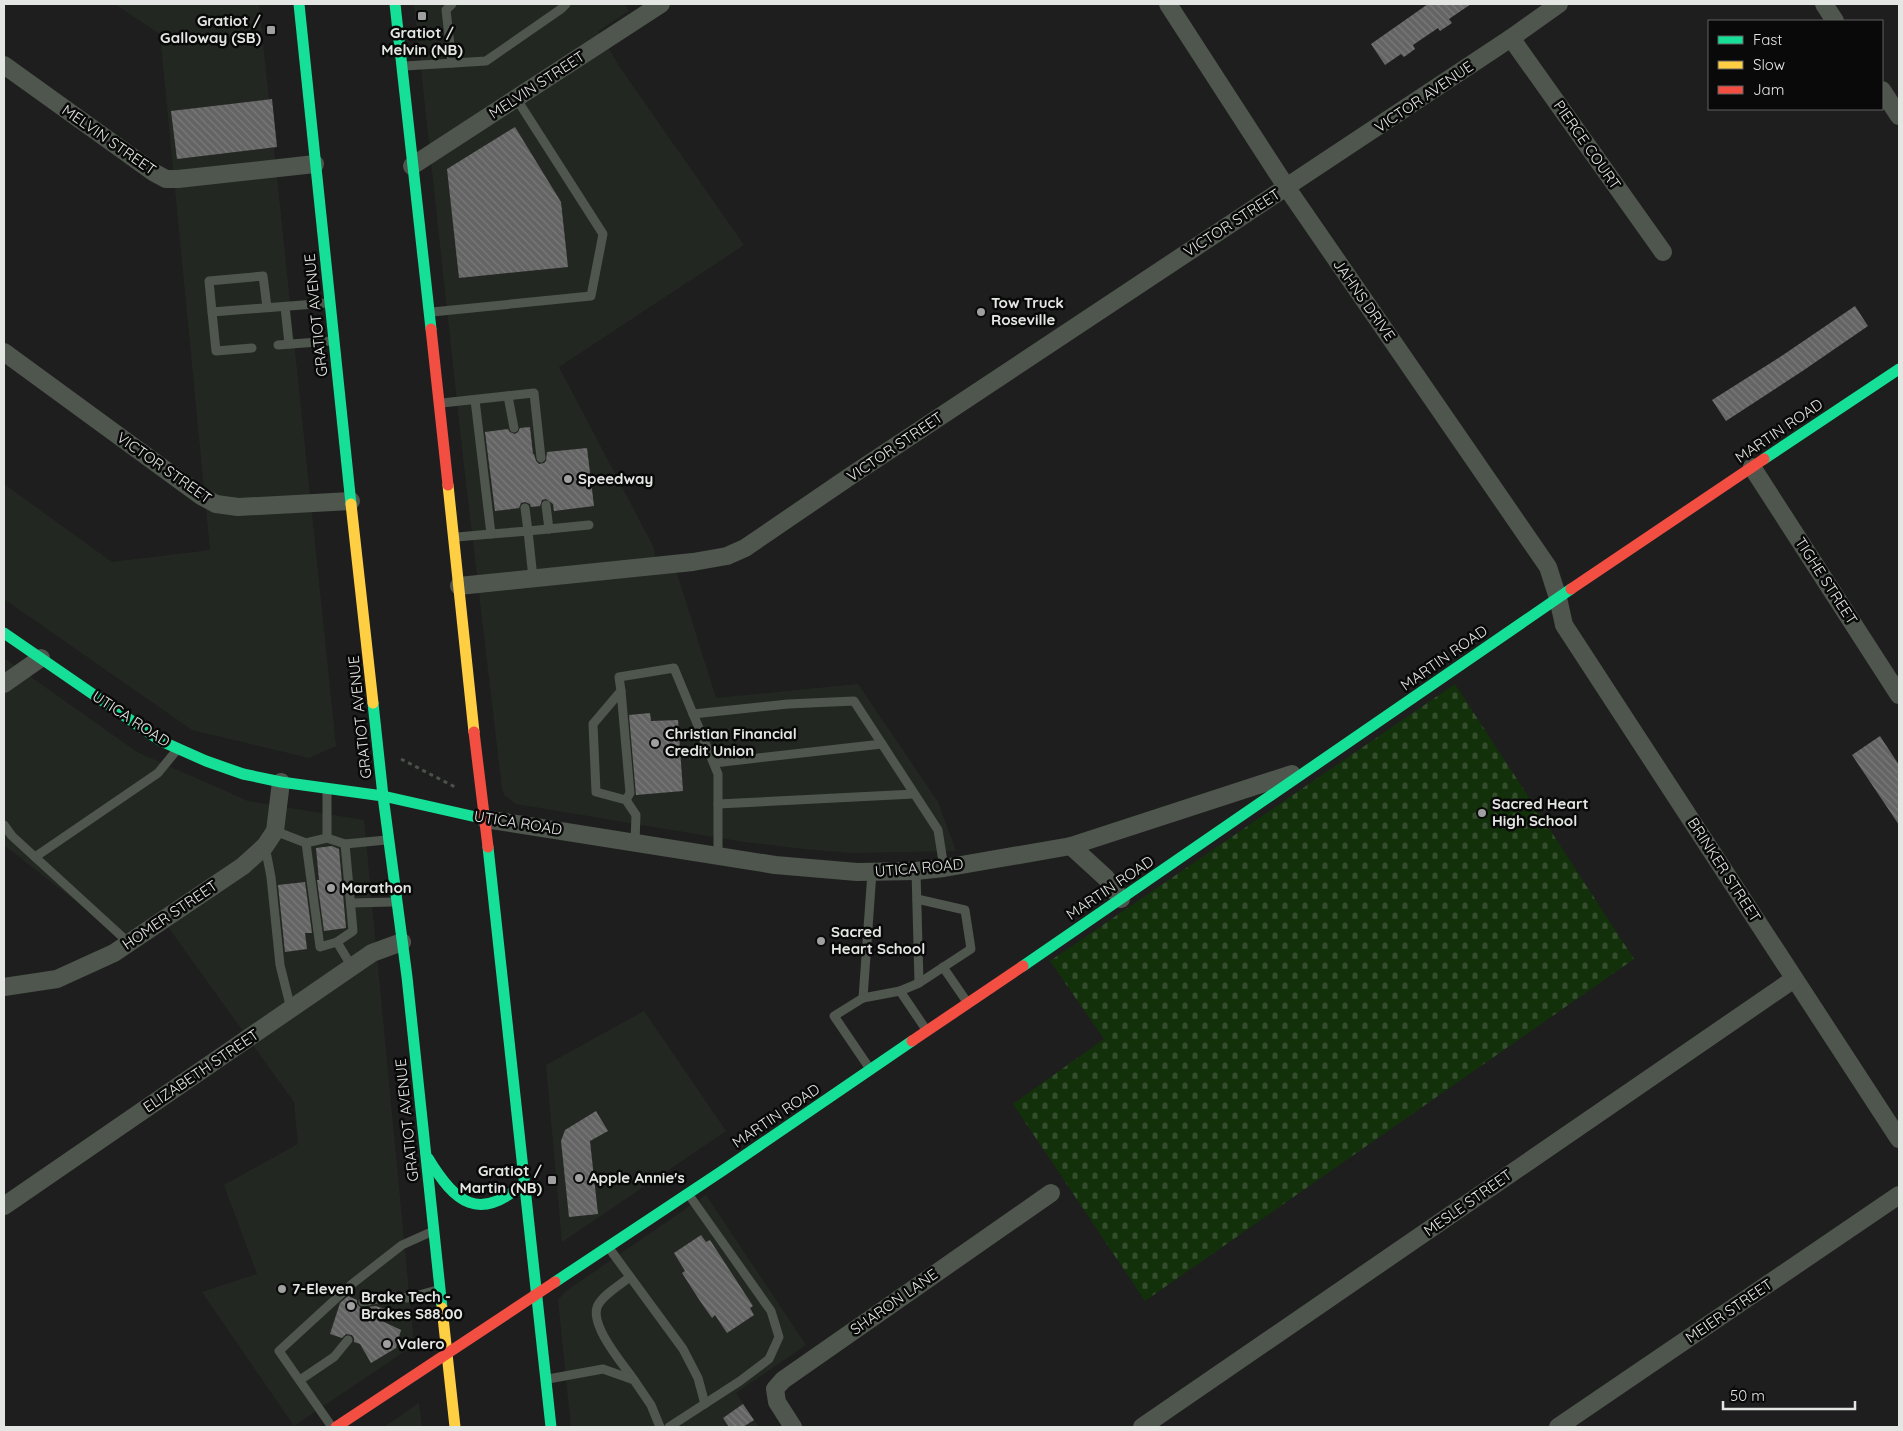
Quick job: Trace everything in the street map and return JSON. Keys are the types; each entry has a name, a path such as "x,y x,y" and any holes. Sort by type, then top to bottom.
{"main road":[{"name":"GRATIOT AVENUE","path":"299,4 383,796 402,942 455,1427"},
{"path":"396,4 412,166 551,1427"},
{"name":"MARTIN ROAD","path":"334,1427 870,1070 1558,598 1899,369"},
{"name":"UTICA ROAD","path":"4,633 161,741 206,761 243,774 281,782 383,796 485,819"},
{"path":"426,1155 441,1181 466,1201 478,1205 492,1204 506,1198 524,1183"}],"street":[{"name":"MELVIN STREET","path":"412,166 661,4"},
{"name":"JAHNS DRIVE","path":"1168,4 1286,188 1548,567 1558,598"},
{"name":"VICTOR AVENUE","path":"1286,188 1559,4"},
{"path":"1824,4 1834,20"},
{"name":"PIERCE COURT","path":"1511,38 1664,252"},
{"name":"MELVIN STREET","path":"4,65 153,172 166,179 178,180 315,164"},
{"path":"1883,92 1899,116"},
{"name":"VICTOR STREET","path":"459,586 693,562 727,556 745,548 1286,188"},
{"name":"VICTOR STREET","path":"4,352 201,496 216,504 238,507 351,501"},
{"name":"TIGHE STREET","path":"1752,467 1899,696"},
{"name":"BRINKER STREET","path":"1558,598 1564,625 1899,1138"},
{"path":"4,684 40,658"},
{"name":"UTICA ROAD","path":"485,819 775,865 872,872 916,871 1071,846 1226,797 1316,765"},
{"name":"HOMER STREET","path":"4,987 57,979 91,965 129,943 243,866 265,846 275,831 281,782"},
{"path":"1071,846 1106,878 1121,898"},
{"name":"ELIZABETH STREET","path":"4,1206 372,952 402,942"},
{"name":"MESLE STREET","path":"1142,1427 1794,979"},
{"name":"SHARON LANE","path":"793,1427 777,1402 775,1389 783,1380 1051,1193"},
{"name":"MEIER STREET","path":"1558,1427 1899,1195"}],"lane":[{"path":"452,4 446,10 452,63"},
{"path":"402,66 486,61 566,4"},
{"path":"429,312 591,296 603,234 516,98"},
{"path":"252,348 216,351 209,281 263,276 267,307"},
{"path":"212,312 330,303"},
{"path":"285,307 289,344"},
{"path":"278,345 334,341"},
{"path":"439,403 534,393 541,458"},
{"path":"508,396 514,428"},
{"path":"475,400 491,534"},
{"path":"546,505 549,529"},
{"path":"525,508 534,578"},
{"path":"454,538 589,525"},
{"path":"626,800 630,793 619,677 674,668 718,774 718,855"},
{"path":"621,691 593,724 596,792 626,800 636,815 635,842"},
{"path":"693,714 788,704 854,701 938,830 944,868"},
{"path":"714,763 882,744"},
{"path":"35,857 158,773 178,748"},
{"path":"327,788 327,838"},
{"path":"718,804 914,794"},
{"path":"4,825 12,836 129,943"},
{"path":"275,831 306,843 327,838 345,844 389,840"},
{"path":"306,843 320,947 337,942 354,931 345,844"},
{"path":"265,846 271,877 280,964 291,1009"},
{"path":"916,871 919,983"},
{"path":"863,998 872,872"},
{"path":"870,1070 834,1016 863,998 900,991 919,983 972,949 965,910 917,899"},
{"path":"351,903 397,902"},
{"path":"337,942 352,967"},
{"path":"943,967 968,1003"},
{"path":"900,991 927,1031"},
{"path":"669,1427 740,1381 769,1359 779,1337 771,1312 688,1193"},
{"path":"334,1427 279,1351 352,1284 395,1250 434,1230"},
{"path":"608,1246 683,1349 698,1378 705,1404"},
{"path":"630,1276 598,1305 596,1316 602,1333 650,1405 660,1427"},
{"path":"363,1302 392,1296 408,1298 440,1289"},
{"path":"300,1380 334,1358 348,1340"},
{"path":"546,1380 603,1369 634,1380"}],"path":[{"path":"399,757 455,787 461,787"}],"shaded area":[{"path":"115,4 259,4 336,746 309,758 192,730 4,599 4,484 112,562 210,550 160,34"},
{"path":"414,4 624,4 629,11 598,31 621,69 744,245 559,367 654,548 657,569 675,567 716,698 858,684 938,802 956,851 851,853 744,842 516,804 504,795 462,448"},
{"path":"4,658 137,752 248,801 364,820 414,1345 294,1426 202,1292 257,1274 224,1185 298,1144 294,1102 163,920 129,943 4,845"},
{"path":"644,1011 726,1131 562,1242 546,1065"},
{"path":"706,1195 806,1345 736,1393 759,1427 571,1427 558,1300 566,1291"},
{"path":"419,1403 422,1427 384,1427"}],"green space":[{"path":"1455,684 1634,959 1145,1301 1013,1104 1104,1039 1050,961"}],"building":[{"path":"1428,4 1471,4 1449,19 1452,23 1440,31 1438,28 1413,45 1415,49 1404,57 1401,54 1385,65 1371,44"},
{"path":"272,99 277,147 177,159 171,111"},
{"path":"515,127 561,202 568,267 459,278 447,169"},
{"path":"1855,306 1868,326 1726,421 1712,400"},
{"path":"530,427 533,454 539,464 546,461 547,452 587,448 594,506 554,511 553,504 546,499 542,500 540,506 531,507 530,504 525,502 521,503 519,508 495,511 485,432 508,429 515,434 520,428"},
{"name":"Christian Financial Credit Union","path":"650,713 651,721 678,720 683,791 636,795 629,715"},
{"path":"1880,736 1899,765 1899,825 1852,755"},
{"path":"332,846 339,849 346,928 324,931 317,880 319,880 316,848"},
{"path":"305,882 312,933 305,933 307,949 285,952 278,885"},
{"name":"Apple Annie's","path":"596,1111 608,1131 590,1141 598,1214 569,1217 561,1141 565,1130"},
{"path":"701,1235 706,1242 710,1240 753,1306 750,1308 754,1315 727,1333 715,1315 712,1318 700,1301 682,1273 685,1271 674,1253"},
{"path":"348,1296 357,1300 357,1304 361,1308 375,1306 386,1309 382,1321 401,1330 396,1348 371,1363 360,1344 354,1342 352,1335 346,1334 342,1338 330,1334 340,1303"},
{"path":"743,1404 754,1420 743,1427 729,1427 723,1418"}],"traffic: fast":[{"path":"299,4 351,504"},
{"path":"395,4 431,329"},
{"path":"1764,459 1899,369"},
{"path":"1023,966 1571,589"},
{"path":"4,633 161,741 206,761 243,774 281,782 383,796 485,819"},
{"path":"373,703 383,796 407,977 442,1308"},
{"path":"488,847 551,1427"},
{"path":"555,1282 912,1041"},
{"path":"428,1158 448,1187 458,1196 469,1202 481,1205 494,1202 508,1195 524,1183"}],"traffic: slow":[{"path":"448,485 474,732"},
{"path":"351,504 373,703"},
{"path":"442,1308 455,1427"}],"traffic: jam":[{"path":"431,329 448,485"},
{"path":"1571,589 1764,459"},
{"path":"474,732 488,847"},
{"path":"912,1041 1023,966"},
{"path":"336,1427 555,1282"}],"place":[{"name":"Gratiot / Melvin (NB)","path":"422,16"},
{"name":"Gratiot / Galloway (SB)","path":"271,30"},
{"name":"Tow Truck Roseville","path":"981,312"},
{"name":"Speedway","path":"568,479"},
{"name":"Christian Financial Credit Union","path":"655,743"},
{"name":"Sacred Heart High School","path":"1482,813"},
{"name":"Marathon","path":"331,888"},
{"name":"Sacred Heart School","path":"821,941"},
{"name":"Apple Annie's","path":"579,1178"},
{"name":"Gratiot / Martin (NB)","path":"552,1180"},
{"name":"7-Eleven","path":"282,1289"},
{"name":"Brake Tech - Brakes S88.00","path":"351,1306"},
{"name":"Valero","path":"387,1344"}]}
